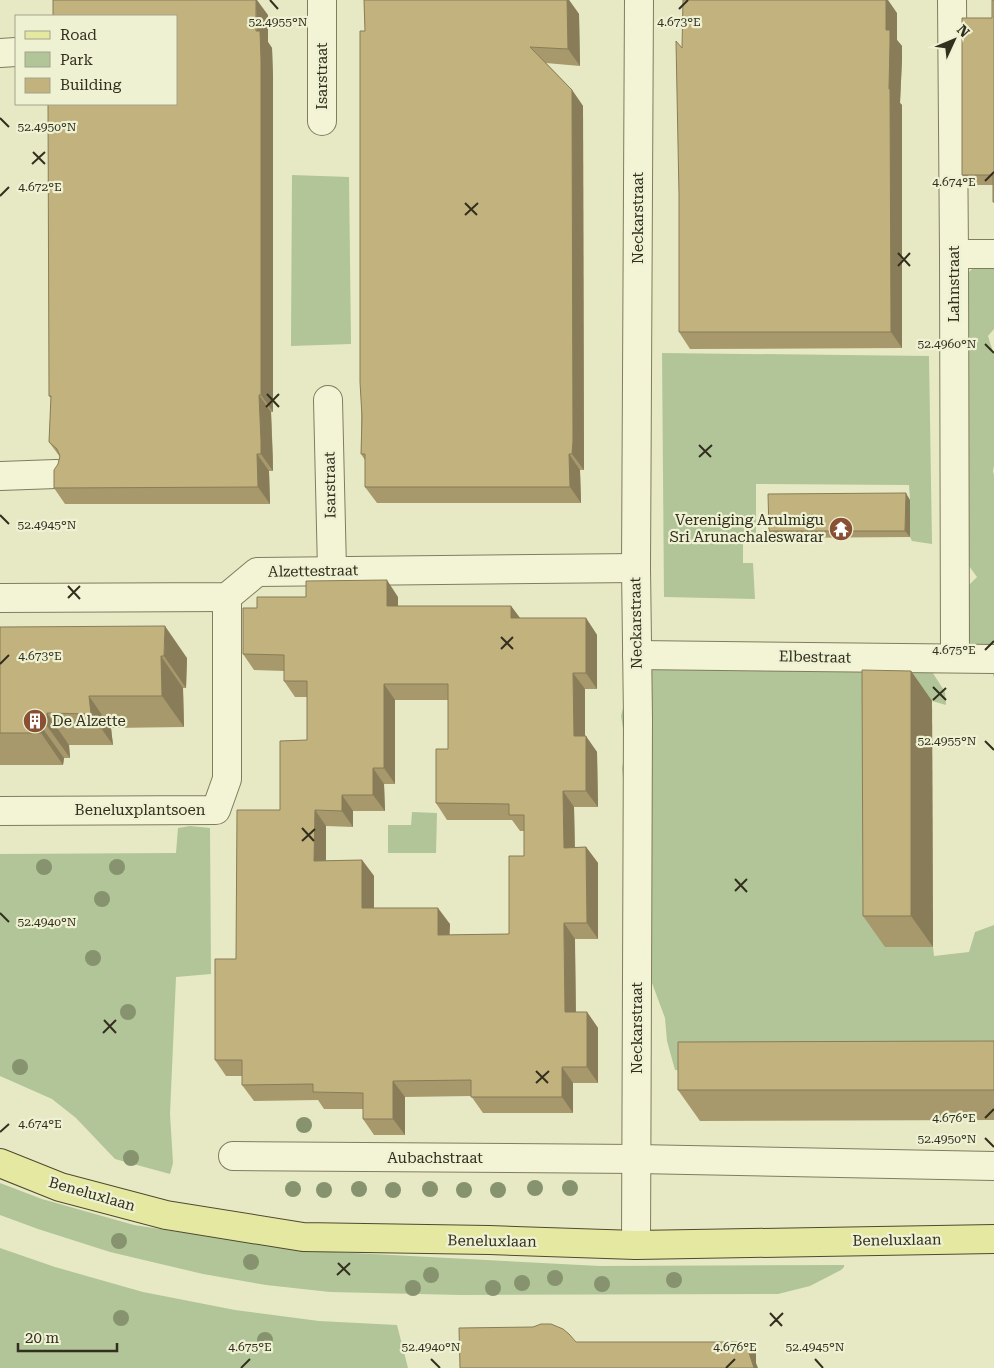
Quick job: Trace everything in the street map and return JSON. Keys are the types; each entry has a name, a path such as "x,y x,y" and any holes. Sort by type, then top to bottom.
{"main road":[{"name":"Beneluxlaan","path":"0,1163 60,1187 166,1214 303,1237 636,1245 994,1239"}],"street":[{"name":"Isarstraat","path":"322,0 322,121"},
{"name":"Neckarstraat","path":"636,1245 638,729 636,568 639,0"},
{"name":"Lahnstraat","path":"952,0 956,658"},
{"path":"0,53 15,52"},
{"path":"954,254 994,254"},
{"name":"Isarstraat","path":"328,400 332,570"},
{"path":"0,476 56,474"},
{"name":"Alzettestraat","path":"226,598 257,572 636,568"},
{"path":"0,598 226,598"},
{"name":"Beneluxplantsoen","path":"0,811 216,810 227,779 226,598"},
{"name":"Elbestraat","path":"637,655 994,659"},
{"name":"Aubachstraat","path":"234,1156 637,1159"},
{"path":"637,1159 994,1166"}],"green space":[{"path":"292,175 349,177 351,344 291,346"},
{"path":"994,239 994,329 988,336 994,355 994,678 992,670 968,649 961,593 977,577 964,559 960,281 978,263 982,244"},
{"path":"662,353 929,356 932,544 912,541 910,537 909,485 756,484 756,537 743,538 743,563 753,563 755,599 664,597"},
{"path":"644,666 929,667 945,692 946,705 932,701 885,947 933,947 934,956 969,952 975,932 994,925 994,1072 700,1073 675,1070 667,1041 665,1018 652,983 647,957 622,768 626,748 621,716 624,704 641,693"},
{"path":"412,812 437,813 436,853 388,853 388,825 411,825"},
{"path":"190,826 210,828 211,974 176,977 170,1114 173,1163 170,1174 115,1159 76,1118 52,1099 0,1076 0,854 176,853 178,828"},
{"path":"0,1183 42,1199 134,1225 297,1250 600,1266 844,1265 844,1267 810,1286 778,1294 461,1295 330,1292 266,1285 203,1274 110,1252 38,1229 0,1215"},
{"path":"0,1248 55,1267 143,1292 235,1310 319,1321 397,1325 408,1368 0,1368"}],"building":[{"path":"53,0 256,0 256,31 260,31 261,60 261,395 259,395 261,454 257,454 258,487 54,488 54,470 60,456 57,449 49,442 51,396 49,396 48,105 178,105 178,15 53,15"},
{"path":"364,0 567,0 568,49 530,47 572,90 573,441 572,454 569,454 570,487 365,487 365,454 361,454 362,417 360,382 360,31 365,31"},
{"path":"683,0 886,0 886,30 890,30 891,332 679,332 676,41 682,48"},
{"path":"992,0 994,0 994,202 993,175 962,175 962,18 992,18"},
{"path":"906,493 905,531 769,531 768,494"},
{"path":"387,580 387,606 511,606 511,618 586,618 586,673 573,673 574,736 586,736 586,791 563,791 564,848 586,847 587,923 564,923 564,935 565,1012 587,1012 587,1067 562,1067 562,1097 471,1097 471,1080 393,1081 393,1119 363,1119 363,1093 313,1092 313,1084 242,1085 242,1060 215,1060 215,959 236,959 237,810 280,810 280,741 307,740 307,681 284,681 284,655 243,654 243,608 257,608 257,597 306,597 306,581","holes":["384,684 448,684 448,749 436,749 436,803 509,804 509,815 524,815 524,856 509,856 509,934 438,935 438,908 362,908 362,860 314,861 315,810 342,811 342,795 373,795 373,768 384,768"]},
{"path":"165,626 164,656 161,656 162,696 89,696 91,714 47,713 47,726 41,726 41,733 0,733 0,627"},
{"path":"862,670 911,671 911,916 863,916"},
{"path":"994,1041 994,1090 678,1090 678,1042"},
{"path":"541,1324 551,1324 563,1329 576,1342 749,1342 749,1353 754,1368 460,1368 459,1328 533,1327"}],"place":[{"name":"Vereniging Arulmigu Sri Arunachaleswarar","path":"841,529"},
{"name":"De Alzette","path":"35,721"}]}
